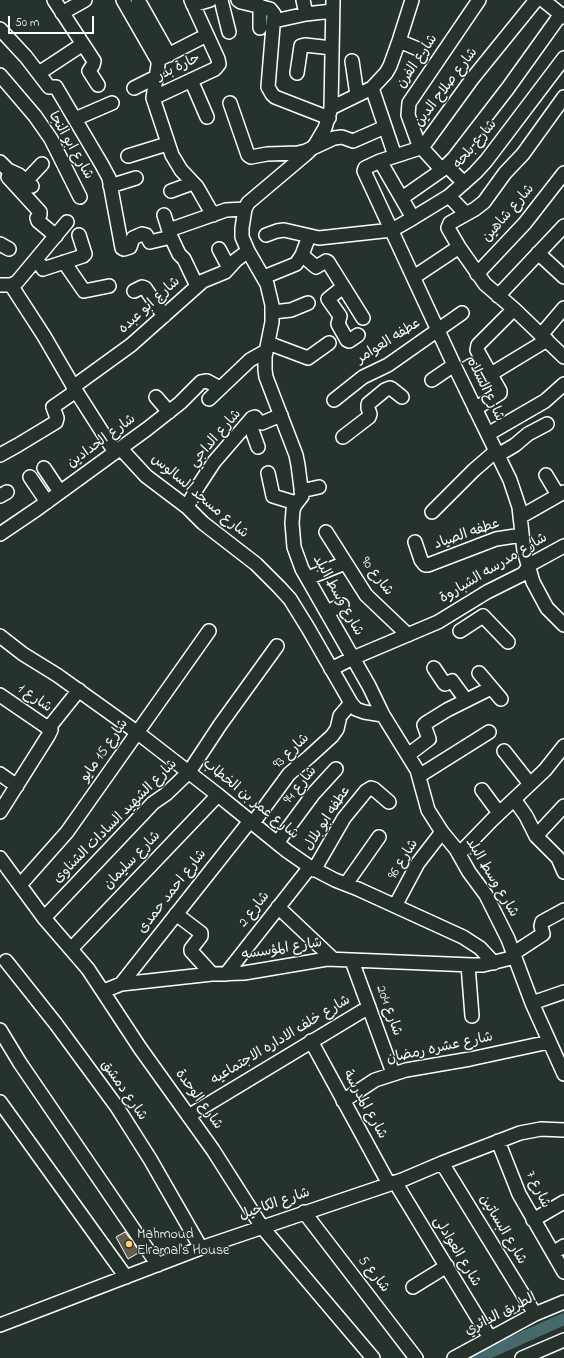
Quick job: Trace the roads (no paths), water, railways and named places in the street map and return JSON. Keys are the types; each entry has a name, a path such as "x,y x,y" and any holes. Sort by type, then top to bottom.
{"street":[{"path":"54,0 94,61 89,71 98,85"},
{"path":"62,13 85,0"},
{"path":"123,0 164,58"},
{"path":"138,0 164,58"},
{"path":"192,3 210,0"},
{"path":"221,0 229,32"},
{"path":"238,0 273,11 274,21 268,87 270,91 275,97 330,113 357,95 372,88 383,77 390,66 399,41 410,1"},
{"path":"303,0 306,14"},
{"name":"شارع الفرن","path":"421,148 408,115 409,104 479,0"},
{"name":"شارع صلاح الدين","path":"365,168 380,161 421,148 472,79 536,0"},
{"path":"402,198 445,168 504,93 562,15 543,0"},
{"name":"حارة بدر","path":"153,98 215,69 219,64 218,58 192,3"},
{"path":"0,29 26,57 49,87 56,87 75,119 104,156 122,248 124,249 130,247 132,239 142,234 146,235 150,242 212,215 230,209 245,209 253,199 311,148 321,136 330,113 333,5 306,14 274,21"},
{"path":"260,6 260,28"},
{"path":"207,35 164,58 156,77 153,98 167,144 176,163 197,187 212,215"},
{"path":"399,41 418,49"},
{"path":"39,73 83,44"},
{"path":"297,73 301,46 305,45 332,48"},
{"name":"شارع بلحه","path":"392,230 449,196 464,184 486,161 564,58"},
{"path":"352,61 357,95"},
{"name":"شارع ابو النجا","path":"0,75 35,116 56,137 80,197"},
{"path":"134,88 156,77"},
{"path":"191,80 207,117"},
{"path":"372,88 395,156"},
{"path":"564,97 523,154 505,173 484,202 448,226 449,231 459,247 485,284 514,309 564,357"},
{"path":"75,119 112,103"},
{"path":"230,103 249,156 253,157 267,154 298,154 339,137 353,141 385,127"},
{"path":"128,156 167,144"},
{"path":"421,148 464,184"},
{"path":"380,161 413,218"},
{"path":"0,162 8,170 7,178"},
{"path":"7,178 19,175 29,183 42,164"},
{"name":"شارع السلام","path":"365,168 364,173 510,480 520,517 528,568 532,582 547,608 564,625"},
{"path":"7,178 40,212 40,215 37,218 38,221 56,236"},
{"path":"110,186 136,178"},
{"name":"شارع شاهين","path":"477,274 561,182"},
{"path":"171,191 193,183"},
{"path":"449,196 466,214"},
{"name":"شارع وسط البلد","path":"245,209 242,237 248,251 264,278 271,296 273,312 265,362 266,377 296,455 299,497 293,510 293,535 298,558 383,715 408,755 419,776 428,810 486,895 508,939 532,1003 549,1042 560,1053 564,1074"},
{"path":"164,215 179,254 184,259 197,286"},
{"path":"5,285 17,282 67,222"},
{"path":"498,296 564,226"},
{"path":"266,235 284,230 319,238 392,230"},
{"path":"37,259 44,269 84,255 85,252 80,235"},
{"path":"264,278 293,266 302,255 309,236"},
{"path":"414,277 459,247"},
{"path":"219,249 229,268"},
{"name":"شارع ابو عبده","path":"0,455 18,446 56,422 57,418 53,407 131,345 197,286 208,279 221,275 236,260 248,251"},
{"path":"538,253 564,277"},
{"path":"302,255 316,267 326,261 328,262 363,318"},
{"path":"64,262 84,291 109,286"},
{"name":"شارع مسجد السالوس","path":"5,285 44,336 111,446 120,448 146,476 187,507 203,523 256,564 290,599 351,703"},
{"path":"134,291 142,287 145,288 164,316"},
{"path":"343,287 328,299 340,316 338,324 347,340 350,341 358,335"},
{"path":"273,312 291,310 308,303"},
{"path":"491,374 544,338 564,308"},
{"path":"475,409 500,393 499,388 477,350 478,345 514,309"},
{"name":"عطفه العوامر","path":"334,400 362,377 388,365 462,313"},
{"path":"210,399 250,360 267,347 308,358 329,343"},
{"path":"432,380 454,365"},
{"path":"376,371 388,388 392,389 402,397"},
{"name":"شارع الحدادين","path":"0,534 60,492 106,466 120,448 169,412 203,381 207,381 220,388"},
{"path":"488,434 545,401 564,384"},
{"path":"343,437 369,417 370,414 368,404 388,388"},
{"path":"156,397 169,412"},
{"name":"شارع الداجي","path":"187,507 196,488 214,462 254,417 262,423 281,415"},
{"path":"249,422 258,447"},
{"path":"432,512 474,470 497,453 515,445 528,434 547,424"},
{"path":"44,468 60,492"},
{"path":"268,473 273,496 299,497 320,487"},
{"path":"520,517 561,493 546,475"},
{"path":"30,476 47,502"},
{"name":"شارع 90","path":"326,532 371,601 408,635"},
{"name":"عطفه الصياد","path":"415,542 421,560 425,565 428,565 496,540 522,535"},
{"name":"شارع مدرسه الشباروة","path":"332,669 353,658 438,622 487,592 523,574 535,561 564,546"},
{"path":"308,578 345,563"},
{"path":"473,600 483,616 508,642"},
{"path":"327,612 342,605"},
{"path":"460,631 483,616"},
{"name":"شارع 15 مايو","path":"20,885 67,832 209,631"},
{"name":"شارع عمر بن الخطاب","path":"0,636 23,654 57,675 138,733 277,843 312,868 472,942 494,963"},
{"name":"شارع الشهيد السادات الشناوى","path":"44,918 148,808 166,794 189,772 220,725 277,646"},
{"path":"434,668 445,684 452,681 466,700"},
{"path":"479,673 501,699"},
{"path":"408,755 429,739 424,725 426,723 466,700 492,688"},
{"path":"0,812 48,736 51,730 52,722 78,690"},
{"name":"شارع 1","path":"0,695 51,730"},
{"path":"351,703 356,708 364,712 383,715"},
{"name":"شارع 93","path":"251,822 289,774 332,736 337,729 340,716 351,703"},
{"path":"419,776 489,732"},
{"path":"459,854 499,813 545,770 564,746"},
{"path":"504,752 530,784"},
{"name":"شارع 94","path":"277,843 314,793 336,769"},
{"path":"0,774 17,786"},
{"name":"عطفه ابو بلال","path":"312,868 344,818 366,791 371,788 374,789 389,802"},
{"path":"482,790 499,813"},
{"name":"شارع سليمان","path":"71,949 218,795"},
{"path":"514,799 526,816 536,836 558,858 564,870"},
{"path":"536,836 563,809"},
{"name":"شارع احمد حمدى","path":"122,984 176,914 251,822"},
{"name":"شارع 96","path":"396,906 418,863 442,832"},
{"path":"346,884 379,837"},
{"name":"شارع الوحدة","path":"0,860 44,918 88,969 104,991 135,1040 220,1159 262,1227 373,1358"},
{"name":"شارع 2","path":"226,974 278,907 312,868"},
{"path":"278,907 333,959"},
{"name":"شارع المؤسسه","path":"104,991 122,984 212,974 244,973 333,959 352,961 483,965 494,963 514,955 543,934 542,922 564,910"},
{"path":"176,914 202,933 191,951 212,974"},
{"name":"شارع دمشق","path":"6,961 56,1024 116,1107 150,1159 201,1248"},
{"name":"شارع 204","path":"352,961 393,1073"},
{"path":"468,965 472,1016"},
{"path":"532,1003 564,992"},
{"name":"شارع خلف الاداره الاجتماعيه","path":"190,1115 369,1007"},
{"path":"0,1030 20,1063 158,1265"},
{"name":"شارع المدرسة","path":"311,1042 343,1101 392,1183"},
{"name":"شارع عشره رمضان","path":"343,1101 375,1080 393,1073 416,1067 470,1059 549,1042"},
{"path":"0,1102 126,1277"},
{"name":"شارع الكاحيل","path":"0,1325 201,1248 392,1183 498,1141 531,1130 564,1130"},
{"name":"شارع 7","path":"498,1141 519,1194 564,1272"},
{"name":"شارع البساتين","path":"442,1163 535,1314"},
{"name":"شارع العوادلى","path":"392,1183 447,1266 490,1338"},
{"path":"533,1220 564,1202"},
{"name":"شارع 5","path":"304,1212 416,1358"},
{"path":"553,1253 564,1246"},
{"path":"414,1287 447,1266"},
{"name":"الطريق الدائري","path":"454,1358 535,1314 564,1302"},
{"path":"522,1358 564,1340"}],"waterway":[{"path":"477,1358 564,1319"}],"place":[{"name":"Mahmoud Elramal's House","path":"129,1244"}]}
